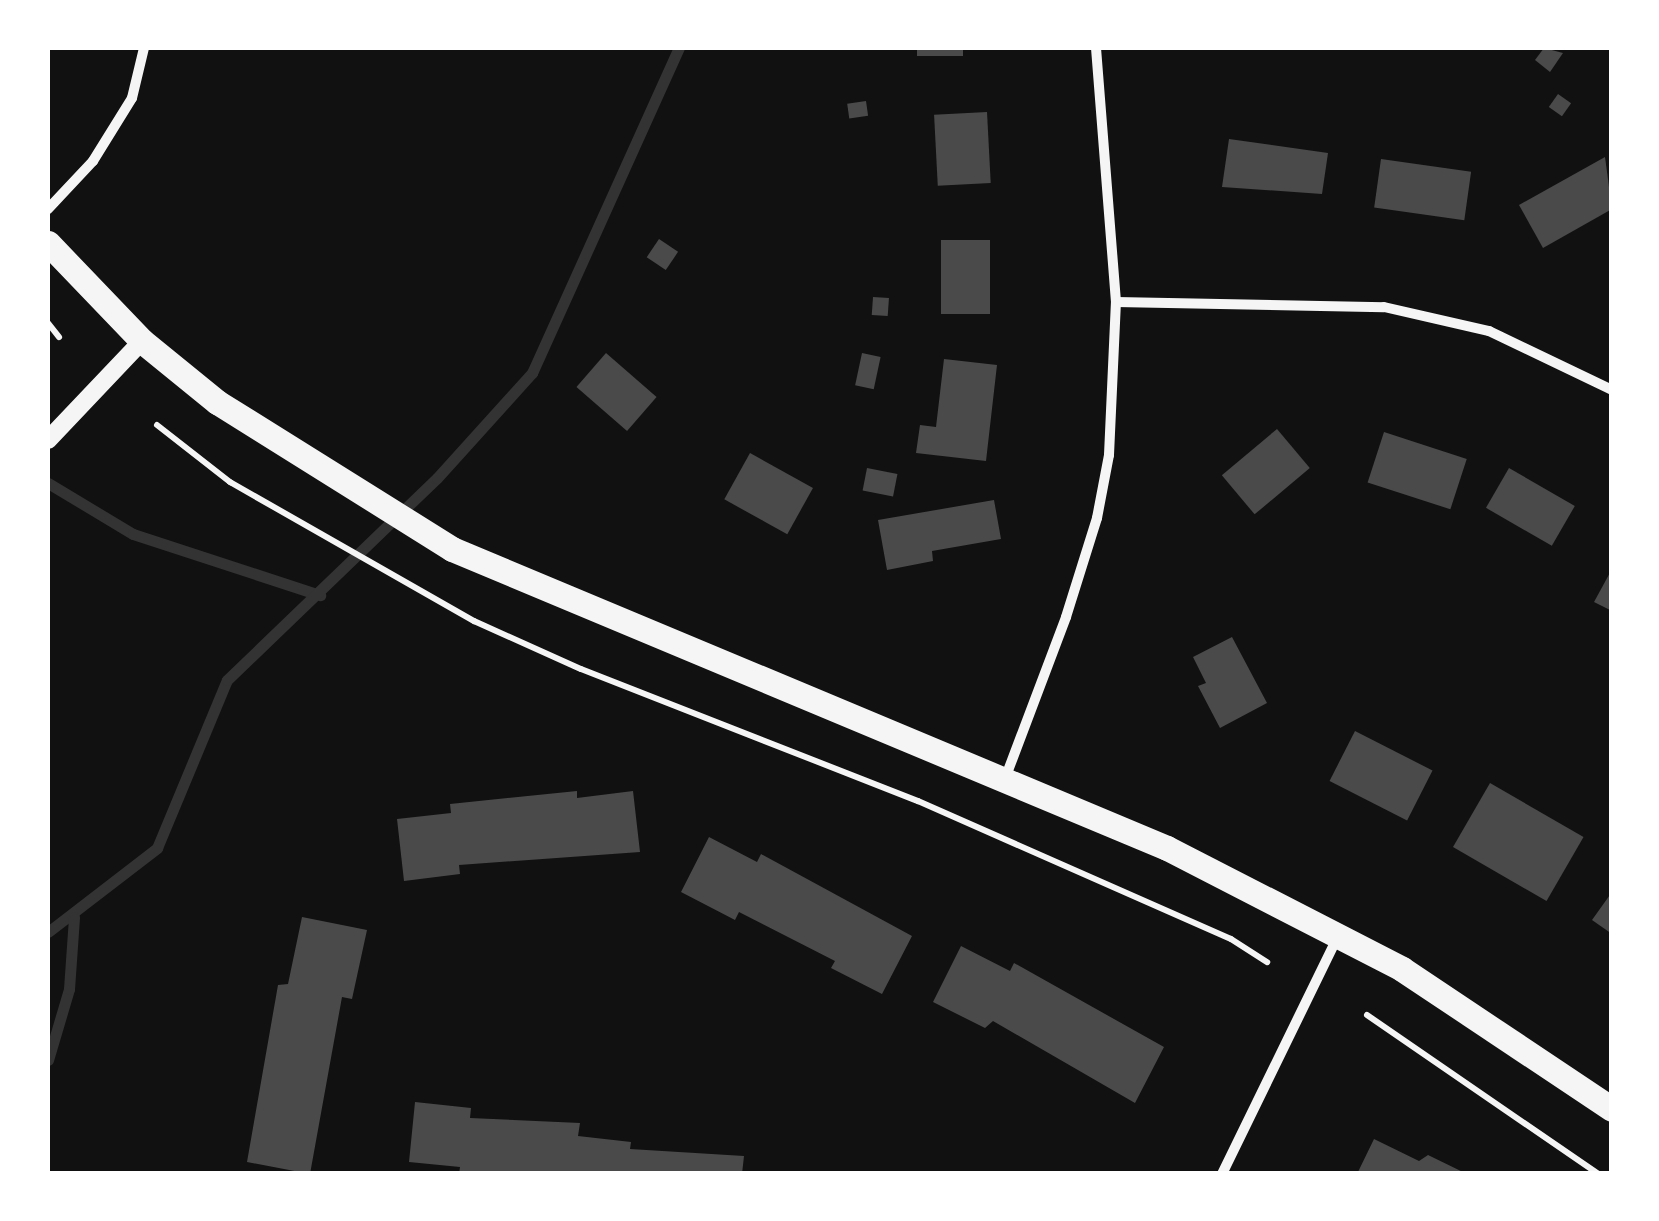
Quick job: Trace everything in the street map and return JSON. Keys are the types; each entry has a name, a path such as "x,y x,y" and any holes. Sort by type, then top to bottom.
{"main road":[{"path":"48,242 142,341 273,442 452,549 1006,776 1339,933 1545,1060 1612,1109"}],"street":[{"path":"48,209 93,161 132,98 144,48"},
{"path":"1006,776 1098,518 1108,455 1116,302 1096,48"},
{"path":"1116,302 1384,306 1489,331 1612,390"},
{"path":"48,440 142,341"},
{"path":"1222,1174 1339,933"}],"path":[{"path":"48,322 60,337"},
{"path":"157,425 230,482 474,620 581,669 918,800 1231,939 1268,962"},
{"path":"1367,1015 1598,1174"}],"building":[{"path":"917,48 963,48 963,56 917,56"},
{"path":"1544,48 1563,53 1550,72 1535,60"},
{"path":"1558,94 1571,103 1562,116 1549,107"},
{"path":"866,101 868,116 849,118 847,104"},
{"path":"987,112 991,183 938,186 934,115"},
{"path":"1229,139 1328,153 1322,194 1222,187"},
{"path":"1605,157 1612,209 1543,248 1519,205"},
{"path":"1381,159 1471,172 1464,220 1374,208"},
{"path":"659,239 678,252 666,270 647,257"},
{"path":"941,240 990,240 990,314 941,314"},
{"path":"873,297 889,298 888,316 872,315"},
{"path":"606,353 657,397 627,431 576,387"},
{"path":"862,353 881,357 874,389 855,385"},
{"path":"944,359 997,365 986,461 916,453 920,425 936,427"},
{"path":"1277,429 1310,468 1255,514 1222,475"},
{"path":"1384,432 1467,459 1450,509 1368,482"},
{"path":"750,453 813,488 787,534 724,499"},
{"path":"867,468 897,474 893,496 863,491"},
{"path":"1509,468 1575,506 1552,546 1486,508"},
{"path":"994,500 1001,539 932,551 933,561 887,570 878,520"},
{"path":"1612,569 1612,611 1594,602"},
{"path":"1232,637 1267,703 1220,728 1198,686 1206,683 1193,657"},
{"path":"1355,731 1433,770 1407,820 1330,781"},
{"path":"1490,783 1584,837 1547,901 1453,847"},
{"path":"577,791 577,798 633,791 640,852 459,865 460,874 404,881 397,819 451,813 450,804"},
{"path":"709,837 757,862 761,854 912,936 882,994 831,968 835,961 739,912 735,920 681,892"},
{"path":"1612,892 1612,934 1592,920"},
{"path":"302,917 367,930 352,999 342,997 310,1174 247,1162 278,985 288,984"},
{"path":"961,946 1010,971 1014,963 1164,1047 1135,1103 993,1021 985,1028 933,1002"},
{"path":"415,1102 471,1108 470,1118 580,1123 578,1136 631,1142 630,1149 744,1156 742,1174 459,1174 460,1167 409,1162"},
{"path":"1374,1139 1419,1161 1428,1155 1467,1174 1357,1174"}],"waterway":[{"path":"48,932 157,848 227,680 437,478 532,373 679,48"},
{"path":"48,483 133,534 320,595"},
{"path":"48,1060 69,989 74,917"}]}
